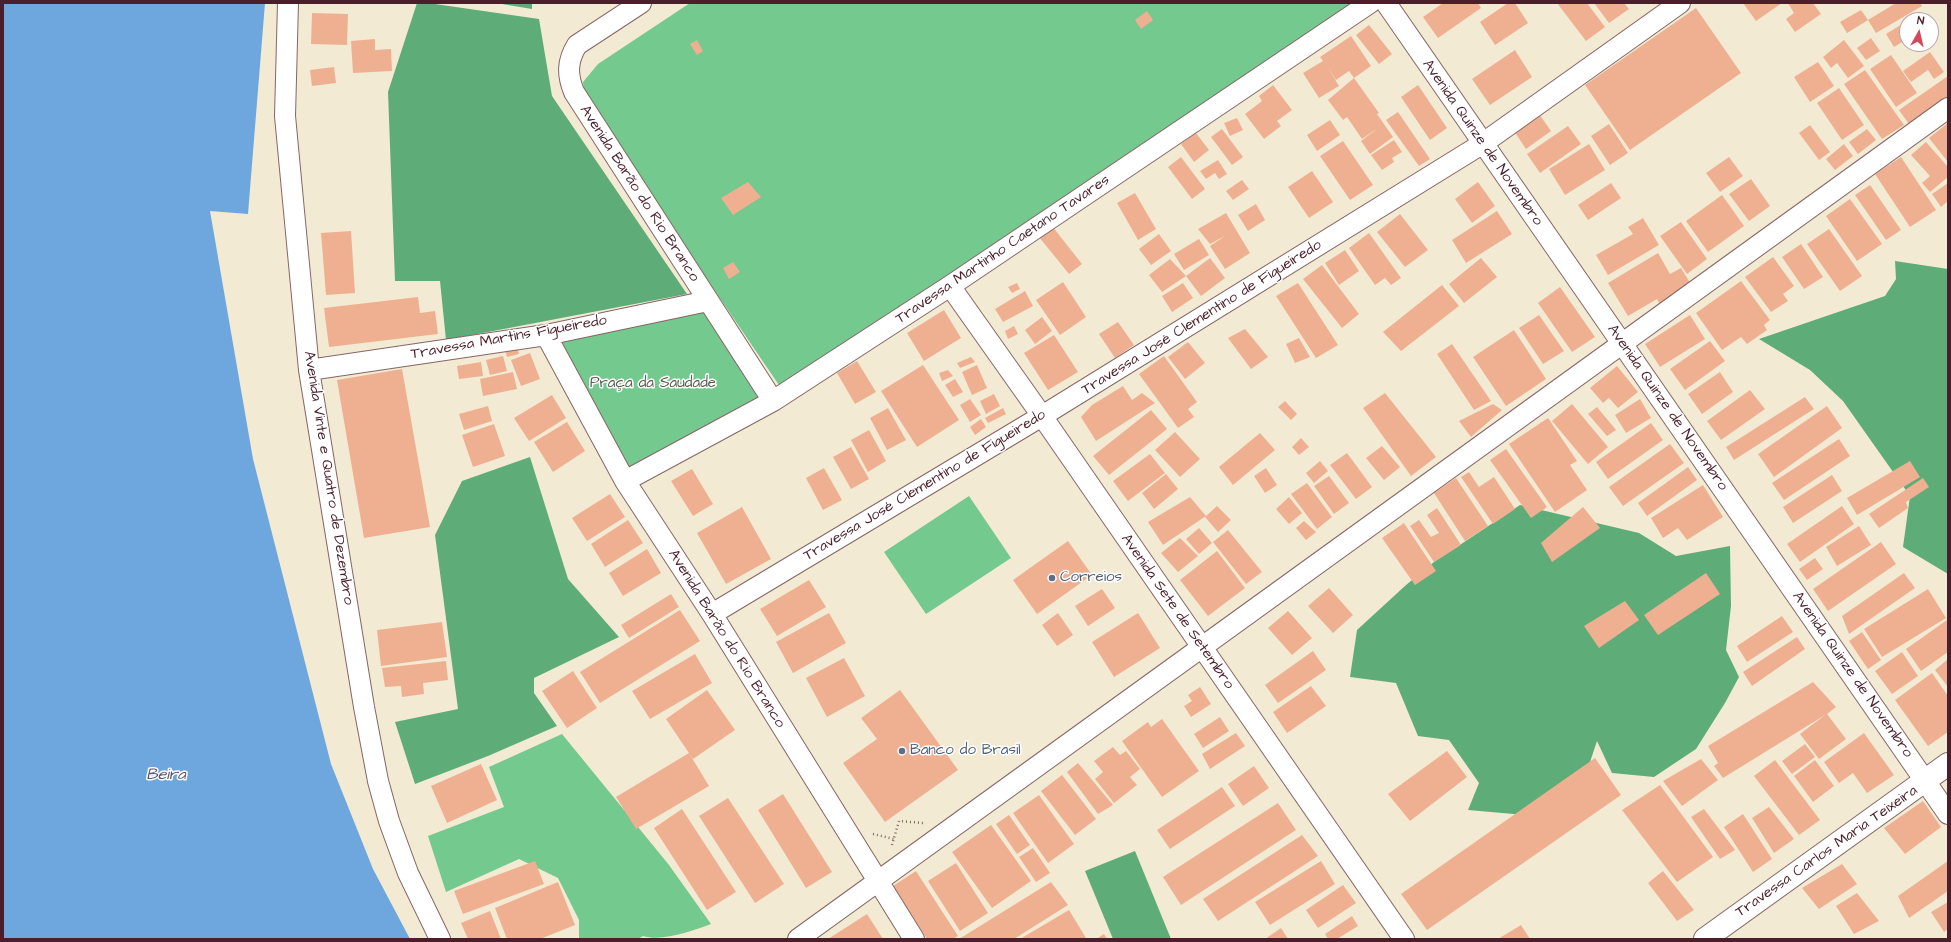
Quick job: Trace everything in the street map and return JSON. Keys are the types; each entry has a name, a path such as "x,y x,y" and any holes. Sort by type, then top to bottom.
{"street":[{"name":"Avenida Vinte e Quatro de Dezembro","path":"288,3 286,116 309,370 364,707 378,781 389,821 408,873 440,939"},
{"name":"Avenida Barão do Rio Branco","path":"640,3 577,45 570,56 568,68 569,81 574,92 773,401"},
{"name":"Travessa Martinho Caetano Tavares","path":"625,481 773,401 950,286 1370,3"},
{"name":"Avenida Quinze de Novembro","path":"1386,3 1482,144 1622,343 1948,814"},
{"name":"Travessa José Clementino de Figueiredo","path":"712,614 1042,416 1482,144 1680,3"},
{"path":"798,939 1948,108"},
{"name":"Avenida Sete de Setembro","path":"950,286 1042,416 1201,648 1404,939"},
{"name":"Travessa Martins Figueiredo","path":"309,370 546,335 708,301"},
{"name":"Avenida Barão do Rio Branco","path":"546,335 625,481 712,614 914,939"},
{"name":"Travessa Carlos Maria Teixeira","path":"1705,939 1926,782 1948,764"}],"path":[{"path":"890,850 899,821 930,824"},
{"path":"872,834 894,839"}],"green space":[{"path":"417,3 428,3 539,19 552,96 687,294 446,340 440,281 395,281 388,92"},
{"path":"496,3 532,3 532,9"},
{"path":"690,3 1348,3 1350,5 781,388 585,100 583,82 598,64"},
{"path":"1895,261 1948,269 1948,574 1903,547 1910,496 1843,401 1810,370 1759,339 1885,296 1896,279"},
{"name":"Praça da Saudade","path":"705,306 765,399 627,473 552,337"},
{"path":"530,457 568,579 619,637 534,678 534,693 557,726 488,756 415,784 395,722 458,709 435,535 462,481"},
{"path":"969,496 1011,558 926,614 884,552"},
{"path":"1520,505 1639,533 1676,556 1730,546 1731,606 1726,650 1739,677 1725,703 1696,749 1654,777 1612,773 1597,741 1571,819 1468,810 1479,783 1449,740 1418,736 1396,683 1350,677 1357,630 1406,585 1434,562"},
{"path":"562,734 669,865 711,924 668,937 659,938 643,936 638,939 579,939 579,920 558,878 519,859 446,892 428,836 504,807 489,767"},
{"path":"1135,851 1171,939 1113,939 1085,871"}],"water":[{"name":"Beira","path":"3,3 265,3 248,214 210,211 253,459 331,764 373,869 410,939 3,939"}],"building":[{"path":"1443,3 1478,3 1481,8 1438,38 1423,17"},
{"path":"1508,3 1515,3 1528,23 1495,45 1480,22"},
{"path":"1557,3 1587,3 1605,27 1586,41"},
{"path":"1594,3 1624,3 1629,9 1609,23"},
{"path":"1743,3 1782,3 1756,21"},
{"path":"1788,3 1813,3 1821,14 1795,32 1786,19 1794,13"},
{"path":"1896,3 1920,3 1922,6 1912,12 1899,12 1899,20 1876,33 1868,20"},
{"path":"1696,8 1741,73 1630,150 1585,85"},
{"path":"1861,10 1868,20 1847,33 1840,22"},
{"path":"1147,11 1153,20 1141,29 1135,20"},
{"path":"312,13 348,14 347,45 311,44"},
{"path":"1369,25 1392,54 1379,64 1356,35"},
{"path":"1899,26 1899,44 1894,47 1886,34"},
{"path":"1351,36 1371,66 1354,78 1349,71 1336,80 1327,66 1339,86 1319,98 1303,73 1323,61 1320,57"},
{"path":"1871,38 1880,51 1866,60 1857,48"},
{"path":"375,39 375,50 391,49 392,71 353,73 351,41"},
{"path":"697,40 703,51 697,55 690,44"},
{"path":"1844,40 1864,66 1848,78 1837,63 1831,68 1823,57"},
{"path":"1515,50 1532,77 1490,105 1472,79"},
{"path":"1930,52 1944,72 1934,79 1928,70 1911,82 1903,71"},
{"path":"1891,55 1917,93 1896,107 1870,69"},
{"path":"1818,62 1834,86 1810,102 1794,77"},
{"path":"334,67 336,83 312,86 310,70"},
{"path":"1865,70 1904,125 1882,139 1844,84"},
{"path":"1948,76 1948,97 1909,124 1899,110"},
{"path":"1354,78 1379,113 1377,114 1393,137 1370,154 1361,141 1378,128 1362,139 1347,117 1343,120 1328,100"},
{"path":"1273,85 1292,110 1277,121 1281,126 1264,139 1245,114 1262,101 1259,96"},
{"path":"1418,85 1447,128 1430,140 1401,97"},
{"path":"1839,88 1864,125 1842,140 1817,103"},
{"path":"1398,112 1430,159 1419,166 1386,120"},
{"path":"1539,114 1551,131 1526,149 1514,131"},
{"path":"1237,118 1243,130 1230,136 1224,123"},
{"path":"1330,120 1340,135 1317,151 1307,135"},
{"path":"1948,123 1948,162 1929,138"},
{"path":"1609,124 1628,153 1610,165 1591,136"},
{"path":"1810,125 1830,152 1819,160 1799,133"},
{"path":"1568,126 1581,144 1540,173 1527,154"},
{"path":"1222,129 1243,157 1232,165 1211,137"},
{"path":"1867,129 1876,140 1858,154 1849,142"},
{"path":"1196,133 1209,150 1194,162 1181,144"},
{"path":"1394,140 1402,152 1392,158 1394,162 1382,170 1371,155"},
{"path":"1343,141 1373,185 1350,200 1320,156"},
{"path":"1926,142 1948,167 1948,177 1930,192 1922,183 1930,176 1911,155"},
{"path":"1589,144 1605,170 1565,195 1549,169"},
{"path":"1844,144 1853,156 1835,170 1826,159"},
{"path":"1181,157 1205,189 1192,199 1168,167"},
{"path":"1729,157 1743,176 1720,192 1706,173"},
{"path":"1901,157 1936,210 1910,227 1875,174"},
{"path":"1218,160 1227,174 1219,179 1215,173 1206,179 1200,171"},
{"path":"1312,171 1333,202 1309,218 1288,187"},
{"path":"1751,179 1770,206 1749,221 1729,194"},
{"path":"1242,180 1249,189 1233,200 1226,191"},
{"path":"748,182 761,197 733,215 721,198"},
{"path":"1478,182 1495,206 1472,223 1455,199"},
{"path":"1611,183 1621,198 1588,220 1578,205"},
{"path":"1948,183 1948,201 1941,207 1932,194"},
{"path":"1870,185 1901,230 1886,240 1855,195"},
{"path":"1135,193 1156,229 1138,240 1117,203"},
{"path":"1722,195 1744,226 1708,252 1686,221"},
{"path":"1850,199 1882,244 1857,261 1826,216"},
{"path":"1256,204 1265,220 1248,231 1238,215"},
{"path":"1497,211 1512,234 1466,263 1452,240"},
{"path":"1226,213 1250,253 1225,269 1210,246 1225,236 1210,244 1198,229"},
{"path":"1400,214 1428,250 1405,267 1377,232"},
{"path":"1643,218 1659,245 1608,275 1596,255 1633,234 1628,227"},
{"path":"1681,222 1707,259 1687,274 1660,236"},
{"path":"1052,226 1082,264 1069,274 1039,237"},
{"path":"1829,229 1862,276 1840,291 1807,244"},
{"path":"351,231 355,293 326,295 321,233"},
{"path":"1369,233 1401,278 1391,285 1385,278 1375,285 1349,248"},
{"path":"1159,234 1171,251 1151,265 1139,249"},
{"path":"1199,239 1209,255 1184,270 1174,254"},
{"path":"1801,244 1823,277 1804,289 1782,257"},
{"path":"1345,250 1359,271 1339,285 1325,263"},
{"path":"1658,253 1670,274 1681,268 1692,286 1660,305 1657,299 1628,316 1608,283"},
{"path":"1773,257 1794,286 1783,294 1788,301 1771,312 1745,277"},
{"path":"1210,258 1225,278 1201,296 1186,276"},
{"path":"1481,258 1497,277 1464,303 1449,284"},
{"path":"1170,259 1186,276 1162,292 1149,275"},
{"path":"733,262 740,272 729,279 723,268"},
{"path":"1322,265 1359,314 1342,328 1303,279"},
{"path":"1741,281 1770,320 1764,325 1767,330 1747,344 1741,337 1722,350 1696,313"},
{"path":"1063,282 1086,317 1060,335 1036,300"},
{"path":"1017,283 1020,289 1012,293 1008,287"},
{"path":"1183,283 1193,298 1172,312 1162,296"},
{"path":"1298,283 1338,345 1316,358 1276,296"},
{"path":"1442,285 1459,306 1401,351 1383,332"},
{"path":"1560,287 1595,337 1572,352 1538,303"},
{"path":"1025,291 1033,306 1003,322 995,309"},
{"path":"418,297 420,313 435,311 438,334 329,347 324,308"},
{"path":"944,310 961,338 924,361 907,333"},
{"path":"1539,315 1564,351 1543,364 1519,328"},
{"path":"1690,315 1705,339 1660,367 1645,344"},
{"path":"1042,317 1052,331 1035,344 1025,330"},
{"path":"1118,322 1134,345 1115,358 1099,334"},
{"path":"1014,326 1018,334 1008,339 1005,331"},
{"path":"1245,329 1268,357 1251,369 1228,338"},
{"path":"1514,330 1546,379 1506,406 1473,357"},
{"path":"1054,335 1078,372 1048,390 1024,353"},
{"path":"1299,338 1310,357 1295,363 1286,344"},
{"path":"1710,341 1725,361 1685,390 1670,369"},
{"path":"1188,342 1205,363 1185,379 1168,357"},
{"path":"1452,344 1491,401 1474,410 1437,354"},
{"path":"517,347 519,354 507,357 505,350"},
{"path":"530,353 540,379 521,386 511,360"},
{"path":"503,356 507,371 490,375 486,360"},
{"path":"1164,356 1197,402 1188,409 1194,417 1178,428 1139,374"},
{"path":"971,357 975,362 960,368 957,363"},
{"path":"857,361 876,392 855,404 837,373"},
{"path":"481,362 483,376 459,379 457,366"},
{"path":"923,365 959,420 917,447 881,391"},
{"path":"977,365 987,388 972,395 962,372"},
{"path":"1617,366 1638,392 1618,408 1609,398 1603,403 1590,388"},
{"path":"402,369 430,527 364,538 337,380"},
{"path":"948,370 953,376 942,381 939,373"},
{"path":"513,372 517,389 483,396 480,379"},
{"path":"1720,372 1733,392 1702,414 1688,394"},
{"path":"955,379 963,392 953,397 945,385"},
{"path":"1123,386 1132,400 1142,393 1155,403 1096,441 1081,417 1092,405"},
{"path":"1750,390 1765,409 1721,440 1707,421"},
{"path":"1385,393 1436,457 1411,476 1363,408"},
{"path":"994,394 1000,406 986,414 980,401"},
{"path":"552,395 566,418 529,441 514,418"},
{"path":"1805,397 1814,409 1734,460 1726,447"},
{"path":"970,399 981,415 970,422 960,405"},
{"path":"1640,399 1651,418 1626,433 1615,415"},
{"path":"1285,401 1297,414 1291,420 1278,407"},
{"path":"1493,404 1502,410 1471,437 1459,421"},
{"path":"1572,404 1608,447 1588,464 1552,421"},
{"path":"488,406 492,421 464,430 459,414"},
{"path":"1827,406 1842,428 1774,477 1758,454"},
{"path":"1597,407 1616,430 1607,436 1588,414"},
{"path":"888,408 906,440 887,450 870,418"},
{"path":"1003,408 1006,414 988,423 985,418"},
{"path":"1151,410 1167,429 1109,475 1093,456"},
{"path":"1548,418 1577,461 1570,465 1587,490 1555,512 1509,444"},
{"path":"981,419 986,427 975,435 970,427"},
{"path":"567,422 585,451 553,472 534,442"},
{"path":"1651,423 1663,440 1608,479 1596,462"},
{"path":"494,424 505,456 473,467 462,435"},
{"path":"869,430 886,461 868,472 851,440"},
{"path":"1175,432 1200,459 1180,477 1155,450"},
{"path":"1260,433 1275,450 1233,485 1219,467"},
{"path":"1301,438 1309,447 1299,455 1292,447"},
{"path":"1839,439 1850,456 1784,500 1772,483"},
{"path":"1670,444 1684,463 1623,506 1609,487"},
{"path":"1382,446 1400,467 1384,480 1366,458"},
{"path":"851,447 869,479 851,489 833,457"},
{"path":"1506,449 1547,507 1531,518 1490,460"},
{"path":"1347,453 1372,487 1356,499 1330,465"},
{"path":"1150,454 1165,473 1128,501 1113,481"},
{"path":"1320,461 1328,471 1314,483 1306,473"},
{"path":"1910,461 1920,477 1857,515 1847,498"},
{"path":"1688,467 1697,480 1647,516 1638,503"},
{"path":"824,468 842,500 823,510 806,478"},
{"path":"1266,468 1277,485 1265,493 1254,476"},
{"path":"692,469 713,504 693,516 671,481"},
{"path":"1469,472 1479,487 1494,477 1515,509 1493,524 1461,477"},
{"path":"1166,474 1178,489 1154,509 1142,493"},
{"path":"1832,475 1842,491 1793,523 1783,507"},
{"path":"1329,476 1349,503 1334,514 1314,486"},
{"path":"1456,478 1488,526 1465,541 1434,493"},
{"path":"1923,478 1929,487 1906,502 1908,508 1879,528 1869,514"},
{"path":"1307,483 1332,517 1317,529 1291,494"},
{"path":"1703,485 1723,517 1687,540 1678,528 1663,538 1651,518"},
{"path":"610,494 625,517 587,541 572,518"},
{"path":"1190,497 1206,516 1163,545 1148,522"},
{"path":"1289,497 1302,513 1289,524 1276,509"},
{"path":"1217,506 1231,520 1218,532 1205,517"},
{"path":"1842,506 1854,524 1800,562 1787,544"},
{"path":"742,507 771,559 726,584 697,533"},
{"path":"1583,507 1600,528 1552,562 1541,543"},
{"path":"1437,508 1461,545 1434,562 1410,526 1419,520 1431,537 1439,533 1427,515"},
{"path":"628,520 643,543 605,567 591,544"},
{"path":"1304,521 1316,532 1306,540 1296,528"},
{"path":"1404,523 1436,571 1415,585 1382,538"},
{"path":"1859,526 1871,545 1837,566 1826,547"},
{"path":"1199,528 1212,543 1199,554 1186,539"},
{"path":"1228,530 1262,572 1246,584 1213,542"},
{"path":"1180,538 1198,556 1178,572 1161,553"},
{"name":"Correios","path":"1068,541 1092,575 1037,614 1013,580"},
{"path":"1881,542 1896,564 1828,611 1813,589"},
{"path":"647,549 661,573 623,596 609,573"},
{"path":"1217,551 1245,588 1208,616 1180,580"},
{"path":"1815,558 1823,569 1807,580 1799,569"},
{"path":"1706,573 1720,594 1658,635 1644,615"},
{"path":"1904,573 1915,588 1849,634 1842,616"},
{"path":"809,580 826,607 777,636 760,609"},
{"path":"1329,588 1353,615 1333,633 1308,606"},
{"path":"1102,589 1115,608 1088,626 1075,606"},
{"path":"1928,589 1946,618 1882,657 1864,629"},
{"path":"671,594 679,607 629,638 621,625"},
{"path":"1625,601 1639,620 1599,648 1584,626"},
{"path":"680,610 700,641 600,703 580,672"},
{"path":"1288,611 1312,638 1292,655 1268,628"},
{"path":"829,613 846,643 793,673 776,642"},
{"path":"1058,613 1073,635 1057,646 1042,625"},
{"path":"1138,613 1160,648 1114,677 1092,642"},
{"path":"1782,616 1793,632 1747,662 1737,646"},
{"path":"1947,620 1948,652 1921,671 1906,649"},
{"path":"442,622 447,657 381,666 377,630"},
{"path":"1862,632 1881,660 1868,669 1849,641"},
{"path":"1797,637 1805,649 1752,686 1743,672"},
{"path":"1313,651 1326,670 1278,703 1265,685"},
{"path":"1902,652 1918,676 1892,694 1875,671"},
{"path":"695,654 712,683 650,719 632,691"},
{"path":"844,658 865,696 827,717 806,678"},
{"path":"1948,659 1948,687 1935,670"},
{"path":"446,661 448,680 423,683 424,694 402,697 401,686 385,687 382,668"},
{"path":"573,671 597,708 567,728 542,691"},
{"path":"1932,673 1948,696 1948,732 1928,746 1895,700"},
{"path":"1813,682 1836,707 1827,714 1846,739 1819,759 1800,734 1825,715 1723,778 1714,766 1718,763 1708,746"},
{"path":"1311,686 1326,706 1287,733 1273,712"},
{"path":"1200,687 1211,704 1191,717 1184,706 1192,701 1188,695"},
{"path":"707,690 735,730 693,759 666,719"},
{"name":"Banco do Brasil","path":"900,690 958,770 885,822 843,763 877,739 861,718"},
{"path":"1220,717 1229,731 1203,748 1194,734"},
{"path":"1162,719 1199,771 1162,797 1122,741 1148,722 1151,727"},
{"path":"1236,733 1245,746 1210,769 1202,754"},
{"path":"1864,733 1894,775 1867,793 1853,773 1839,783 1824,762"},
{"path":"1805,744 1815,757 1792,774 1782,761"},
{"path":"1113,747 1120,755 1126,751 1140,769 1130,777 1137,785 1114,803 1095,779 1103,772 1094,761"},
{"path":"1447,751 1467,777 1410,821 1388,794"},
{"path":"689,753 709,786 636,829 616,797"},
{"path":"1595,758 1621,795 1427,930 1401,894"},
{"path":"1701,759 1718,780 1682,806 1663,781"},
{"path":"1775,760 1820,820 1799,835 1754,776"},
{"path":"1815,760 1834,786 1813,802 1794,776"},
{"path":"1078,763 1113,805 1098,814 1067,772"},
{"path":"481,764 497,800 447,823 431,786"},
{"path":"1254,766 1269,788 1243,806 1228,784"},
{"path":"1062,775 1096,819 1075,835 1041,791"},
{"path":"1660,785 1713,857 1677,882 1622,810"},
{"path":"1222,787 1235,806 1170,849 1157,830"},
{"path":"783,794 832,872 806,888 758,810"},
{"path":"1039,795 1074,844 1048,863 1013,813"},
{"path":"728,798 784,884 755,903 699,816"},
{"path":"1923,801 1941,827 1905,854 1884,828"},
{"path":"1278,803 1296,830 1181,905 1163,877"},
{"path":"1769,807 1794,839 1774,853 1752,818"},
{"path":"682,809 736,892 707,910 654,828"},
{"path":"1704,809 1735,850 1720,859 1691,817"},
{"path":"1743,814 1772,859 1753,872 1724,827"},
{"path":"1009,815 1030,845 1017,854 996,824"},
{"path":"991,825 1031,881 992,908 952,852"},
{"path":"1302,835 1318,856 1218,921 1203,899"},
{"path":"1033,848 1050,873 1036,882 1019,857"},
{"path":"535,861 544,884 463,914 454,891"},
{"path":"1321,861 1335,884 1270,925 1255,902"},
{"path":"1948,861 1948,891 1909,918 1898,896"},
{"path":"956,863 988,913 960,931 928,881"},
{"path":"1842,864 1857,884 1819,909 1802,888"},
{"path":"916,871 958,936 953,939 927,939 893,886"},
{"path":"1663,871 1694,910 1677,921 1648,883"},
{"path":"558,882 575,925 540,939 507,939 495,908"},
{"path":"1051,882 1068,905 1014,939 959,939"},
{"path":"1343,885 1356,903 1318,928 1306,910"},
{"path":"1857,893 1879,921 1854,934 1836,906"},
{"path":"1948,902 1948,929 1944,932 1931,912"},
{"path":"1069,910 1086,938 1020,939"},
{"path":"490,911 501,939 468,939 461,923"},
{"path":"867,914 883,939 828,939"},
{"path":"1352,916 1358,926 1337,939 1328,939 1325,934"},
{"path":"1521,925 1530,939 1498,939"},
{"path":"1281,928 1288,939 1265,939"},
{"path":"1104,934 1107,939 1096,939"}],"place":[{"name":"Correios","path":"1052,578"},
{"name":"Banco do Brasil","path":"902,751"}]}
